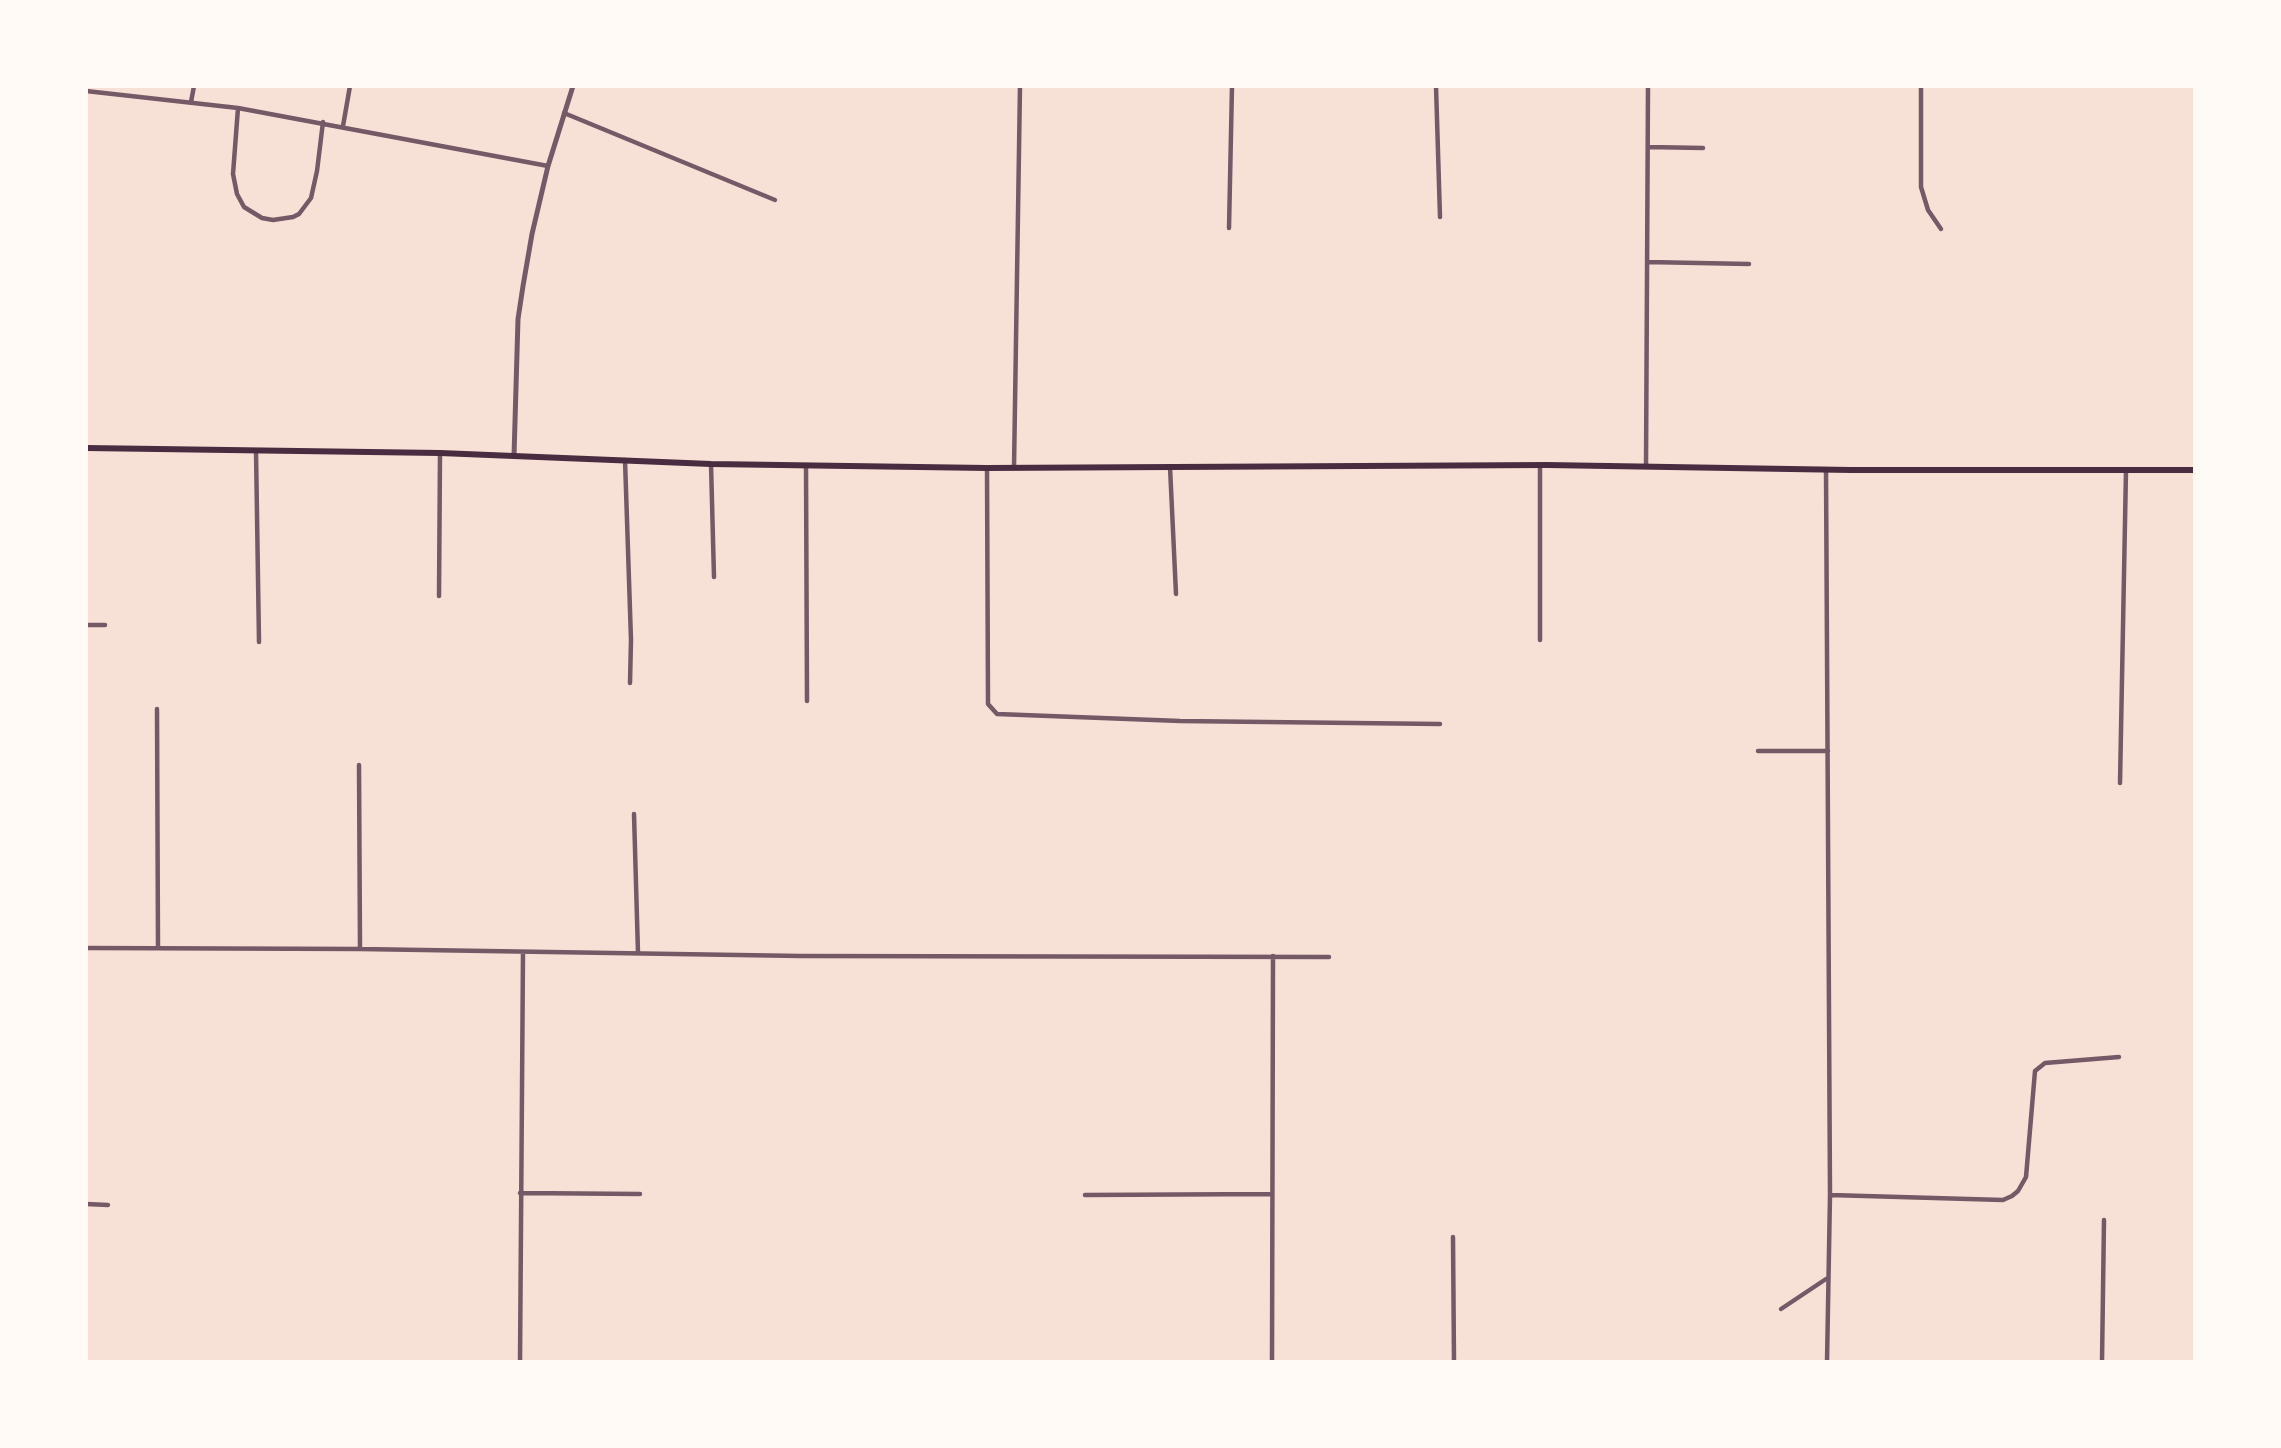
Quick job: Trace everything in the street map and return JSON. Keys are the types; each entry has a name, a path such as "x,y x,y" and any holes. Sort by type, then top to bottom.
{"main road":[{"path":"86,448 440,453 711,464 988,468 1540,465 2195,470"}],"street":[{"path":"191,102 194,86"},
{"path":"342,126 350,86"},
{"path":"514,456 520,308 532,234 548,166 573,86"},
{"path":"1014,468 1020,86"},
{"path":"1229,228 1232,86"},
{"path":"1437,86 1440,216"},
{"path":"1646,466 1648,86"},
{"path":"1921,86 1921,187 1928,210 1941,229"},
{"path":"86,91 238,108 548,166"},
{"path":"238,108 233,174 237,194 244,207 253,214 273,220 299,214 311,198 323,122"},
{"path":"563,113 775,200"},
{"path":"1648,147 1703,148"},
{"path":"1647,262 1749,264"},
{"path":"256,451 259,642"},
{"path":"439,596 440,453"},
{"path":"625,460 630,683"},
{"path":"711,464 714,577"},
{"path":"806,465 807,701"},
{"path":"1540,465 1540,640"},
{"path":"1170,467 1176,594"},
{"path":"988,468 988,704 997,714 1170,721 1440,724"},
{"path":"1826,469 1830,1195 1827,1362"},
{"path":"2120,783 2126,470"},
{"path":"86,625 105,625"},
{"path":"157,709 158,948"},
{"path":"1758,751 1828,751"},
{"path":"359,765 360,949"},
{"path":"634,814 638,953"},
{"path":"86,948 801,956 1329,957"},
{"path":"520,1362 523,952"},
{"path":"1272,1362 1273,956"},
{"path":"1830,1195 2003,1200 2018,1191 2025,1177 2035,1071 2045,1063 2119,1057"},
{"path":"520,1193 640,1194"},
{"path":"1085,1195 1272,1194"},
{"path":"86,1203 108,1205"},
{"path":"2102,1362 2104,1220"},
{"path":"1453,1237 1454,1362"},
{"path":"1781,1309 1827,1279"}]}
